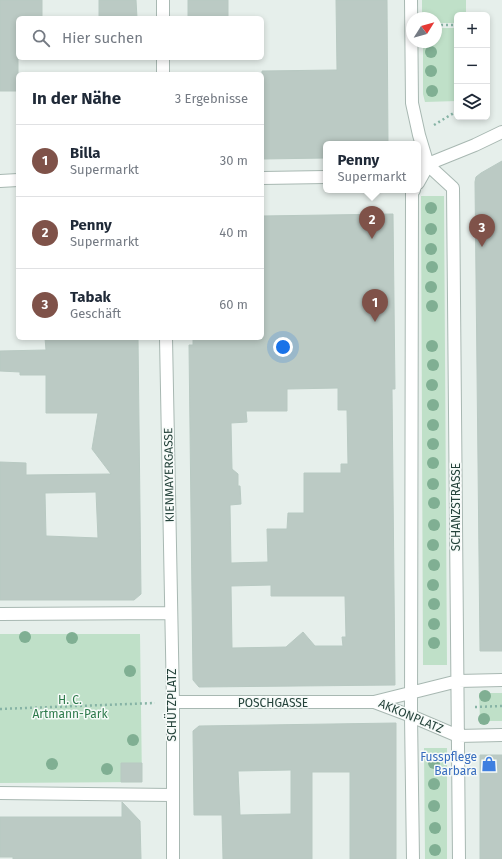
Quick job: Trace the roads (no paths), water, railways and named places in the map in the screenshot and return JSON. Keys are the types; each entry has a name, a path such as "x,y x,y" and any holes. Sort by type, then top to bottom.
{"street":[{"path":"163,0 163,16"},
{"path":"411,0 412,103 420,141"},
{"path":"163,60 163,72"},
{"path":"421,150 423,166 476,146 502,132"},
{"name":"SCHANZSTRASSE","path":"423,166 453,188 458,681 458,859"},
{"path":"264,178 323,177"},
{"path":"0,181 16,180"},
{"path":"412,193 411,716 413,859"},
{"name":"KIENMAYERGASSE","path":"166,340 171,613"},
{"path":"0,614 171,613"},
{"name":"SCHÜTZPLATZ","path":"171,613 173,702 172,795"},
{"name":"AKKONPLATZ","path":"374,702 458,681 502,680"},
{"name":"POSCHGASSE","path":"173,702 374,702"},
{"name":"AKKONPLATZ","path":"374,702 458,736 502,735"},
{"path":"0,793 172,795 173,859"}],"place":[{"name":"Penny","path":"372,239"},
{"name":"Tabak","path":"482,247"},
{"name":"Billa","path":"375,322"},
{"name":"Fusspflege Barbara","path":"489,764"}],"park label":[{"name":"H. C. Artmann-Park","path":"70,707"}]}
